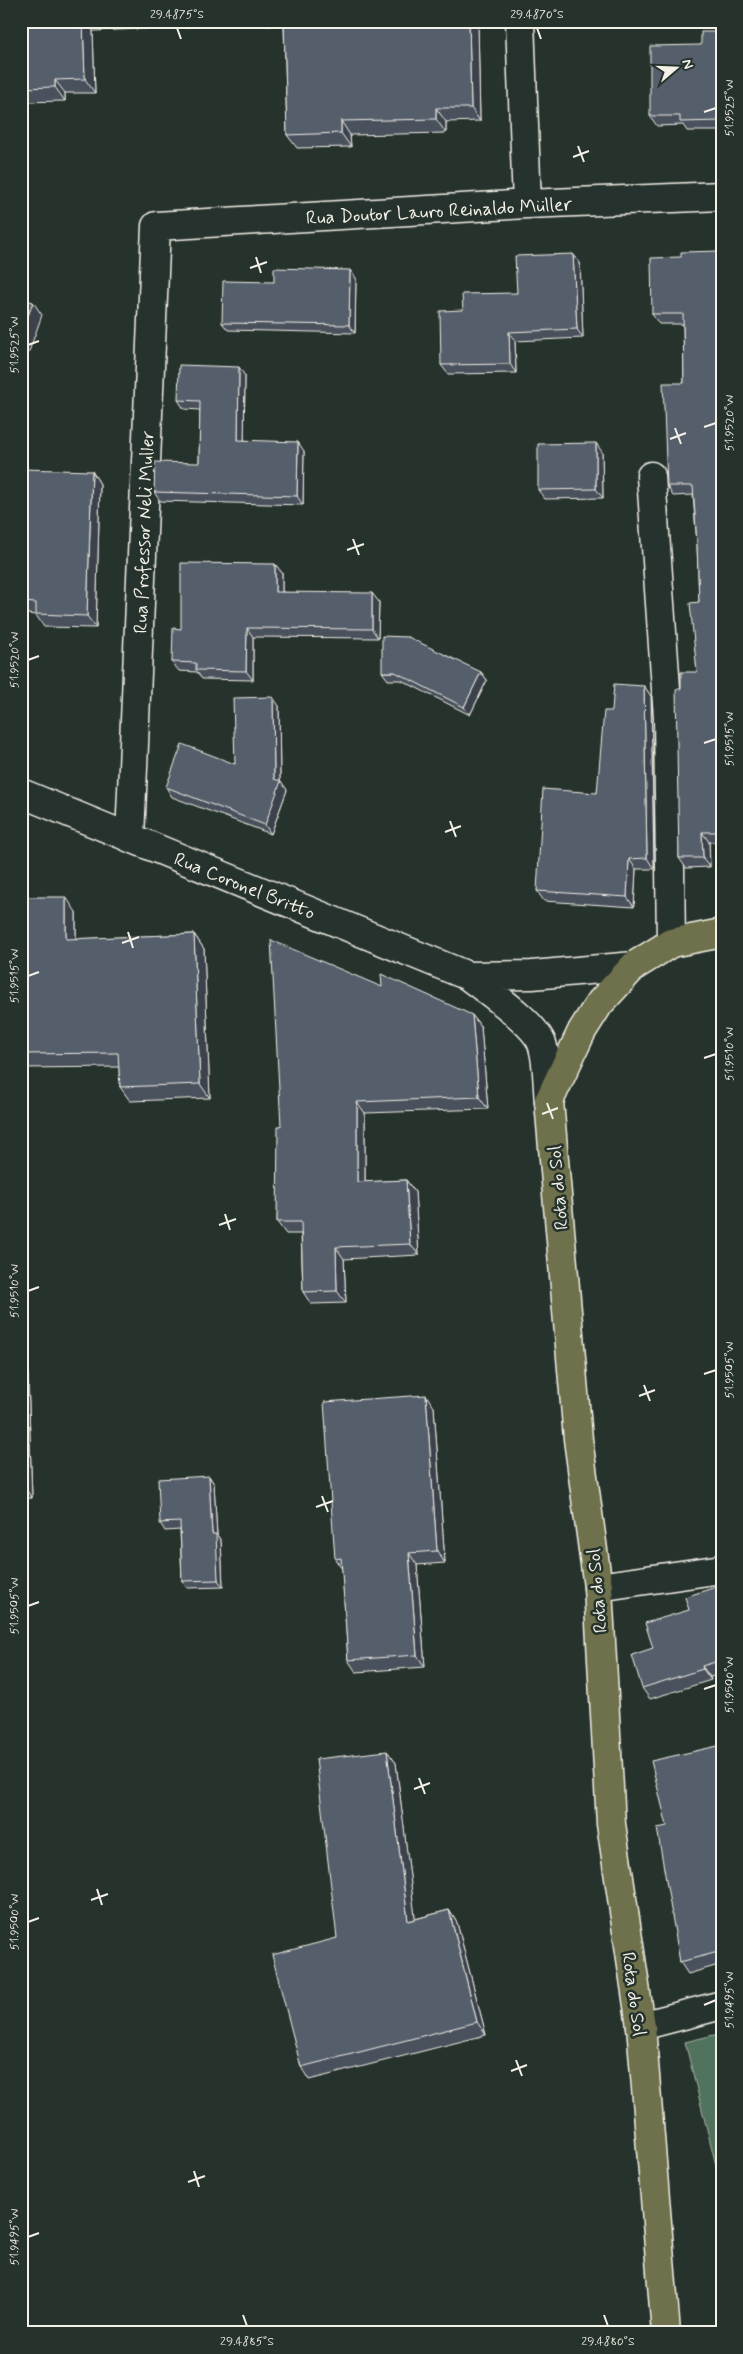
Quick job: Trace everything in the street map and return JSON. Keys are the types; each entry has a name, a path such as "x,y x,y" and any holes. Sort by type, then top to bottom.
{"highway":[{"path":"549,1101 586,1024 599,1004 634,966 671,943 721,932"},
{"name":"Rota do Sol","path":"549,1101 578,1439 598,1587 611,1824 641,2026 666,2333"}],"street":[{"path":"520,21 528,204"},
{"name":"Rua Doutor Lauro Reinaldo Müller","path":"156,226 528,204 722,196"},
{"name":"Rua Professor Neli Muller","path":"130,838 156,226"},
{"path":"651,476 668,717 671,943"},
{"name":"Rua Coronel Britto","path":"21,793 468,976"},
{"path":"468,976 532,975 634,966"},
{"path":"468,976 516,1013 530,1027 543,1045 549,1101"},
{"path":"598,1587 722,1569"},
{"path":"641,2026 722,2006"}],"green space":[{"path":"722,2033 722,2189 685,2042"}],"building":[{"path":"21,21 83,21 85,79 55,80 55,87 21,88"},
{"path":"284,21 469,21 471,108 436,108 436,119 341,121 341,133 287,135"},
{"path":"701,32 722,32 722,121 680,122 680,116 650,116 650,46 701,45"},
{"path":"722,251 722,832 702,832 703,858 679,858 676,689 681,689 681,672 697,672 690,603 699,602 697,544 693,486 667,486 663,383 684,383 683,314 652,314 651,258 681,257 681,252"},
{"path":"573,254 577,329 509,332 510,364 441,365 440,311 463,310 462,294 517,293 515,256"},
{"path":"274,268 350,270 349,325 222,323 223,281 274,282"},
{"path":"21,298 33,302 21,335"},
{"path":"179,365 239,367 238,440 298,442 297,496 154,492 155,462 199,463 200,401 178,400"},
{"path":"596,443 596,489 538,490 538,444"},
{"path":"23,469 92,471 87,616 36,614 36,603 21,602"},
{"path":"181,563 275,564 275,592 372,593 372,629 247,628 246,671 196,670 196,663 172,662 173,628 181,629"},
{"path":"382,636 408,637 481,672 464,707 395,672 382,672"},
{"path":"614,684 644,686 647,858 629,859 627,897 537,891 543,789 597,793 604,711 612,711"},
{"path":"273,697 274,779 281,781 265,825 166,787 182,744 235,764 233,698"},
{"path":"21,897 66,897 66,939 194,934 200,1084 120,1087 118,1053 21,1054"},
{"path":"271,940 382,987 381,974 472,1015 479,1097 357,1102 357,1182 406,1180 410,1244 336,1247 337,1291 303,1292 301,1222 277,1222 278,1126 281,1126"},
{"path":"426,1395 437,1551 409,1553 417,1655 348,1660 341,1558 335,1559 324,1402"},
{"path":"209,1476 212,1534 216,1534 218,1580 182,1581 180,1522 160,1523 158,1479"},
{"path":"722,1585 722,1660 702,1666 703,1669 642,1688 632,1655 653,1648 645,1623 689,1610 685,1597"},
{"path":"722,1745 722,1951 680,1962 657,1828 667,1826 651,1761"},
{"path":"387,1751 408,1921 449,1910 477,2022 301,2067 272,1955 337,1938 316,1759"}]}
